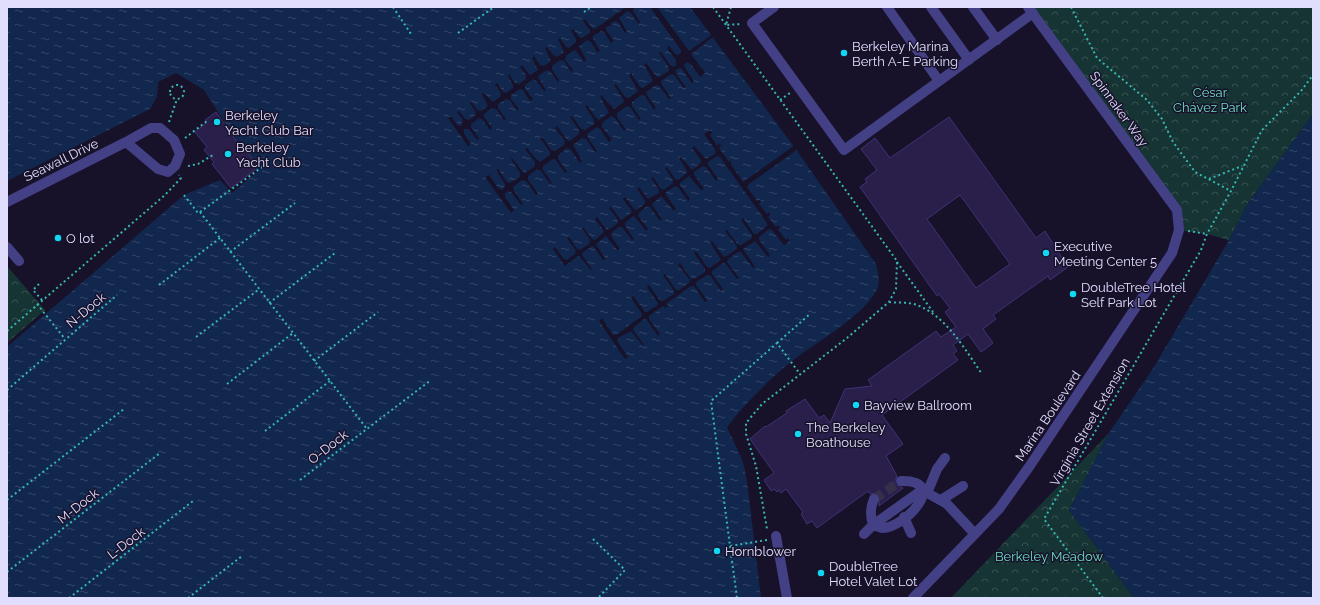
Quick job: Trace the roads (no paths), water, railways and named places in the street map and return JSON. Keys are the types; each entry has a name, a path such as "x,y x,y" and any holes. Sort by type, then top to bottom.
{"street":[{"path":"774,7 752,23 844,150 997,40 1030,10"},
{"path":"887,7 939,81"},
{"path":"931,7 969,60"},
{"path":"974,7 997,40"},
{"name":"Spinnaker Way","path":"1030,10 1176,210 1180,230"},
{"name":"Seawall Drive","path":"7,202 151,128 160,128 165,131 174,140 180,154 172,169 158,169 126,142"},
{"name":"Marina Boulevard","path":"913,598 999,508 1042,448 1172,253 1180,230"},
{"path":"7,247 20,261"},
{"path":"873,525 883,528 894,525 918,506 937,469 945,458"},
{"path":"901,481 914,482 925,491 941,500 975,534"},
{"path":"941,500 963,486"},
{"path":"864,534 873,525 925,491"},
{"path":"873,525 870,516 871,506 874,499"},
{"path":"904,517 911,533"},
{"path":"776,536 784,562 788,598"}],"water":[{"path":"7,7 690,7 795,148 876,264 879,278 878,288 861,310 838,329 783,368 758,392 727,427 743,462 747,481 761,598 7,598 7,347 184,195 220,180 232,193 257,172 204,90 176,73 158,82 157,97 150,109 7,181"},
{"path":"1313,114 1313,598 1134,598 1069,510 1109,433 1154,367 1229,240 1246,206"}],"tunnel":[{"path":"874,499 901,481"}],"place":[{"name":"Berkeley Marina Berth A-E Parking","path":"844,53"},
{"name":"Berkeley Yacht Club Bar","path":"217,122"},
{"name":"Berkeley Yacht Club","path":"228,154"},
{"name":"O lot","path":"58,238"},
{"name":"Executive Meeting Center 5","path":"1046,253"},
{"name":"DoubleTree Hotel Self Park Lot","path":"1073,294"},
{"name":"Bayview Ballroom","path":"856,405"},
{"name":"The Berkeley Boathouse","path":"798,434"},
{"name":"Hornblower","path":"717,551"},
{"name":"DoubleTree Hotel Valet Lot","path":"821,573"}],"park label":[{"name":"César Chávez Park","path":"1210,100"},
{"name":"Berkeley Meadow","path":"1049,556"}]}
